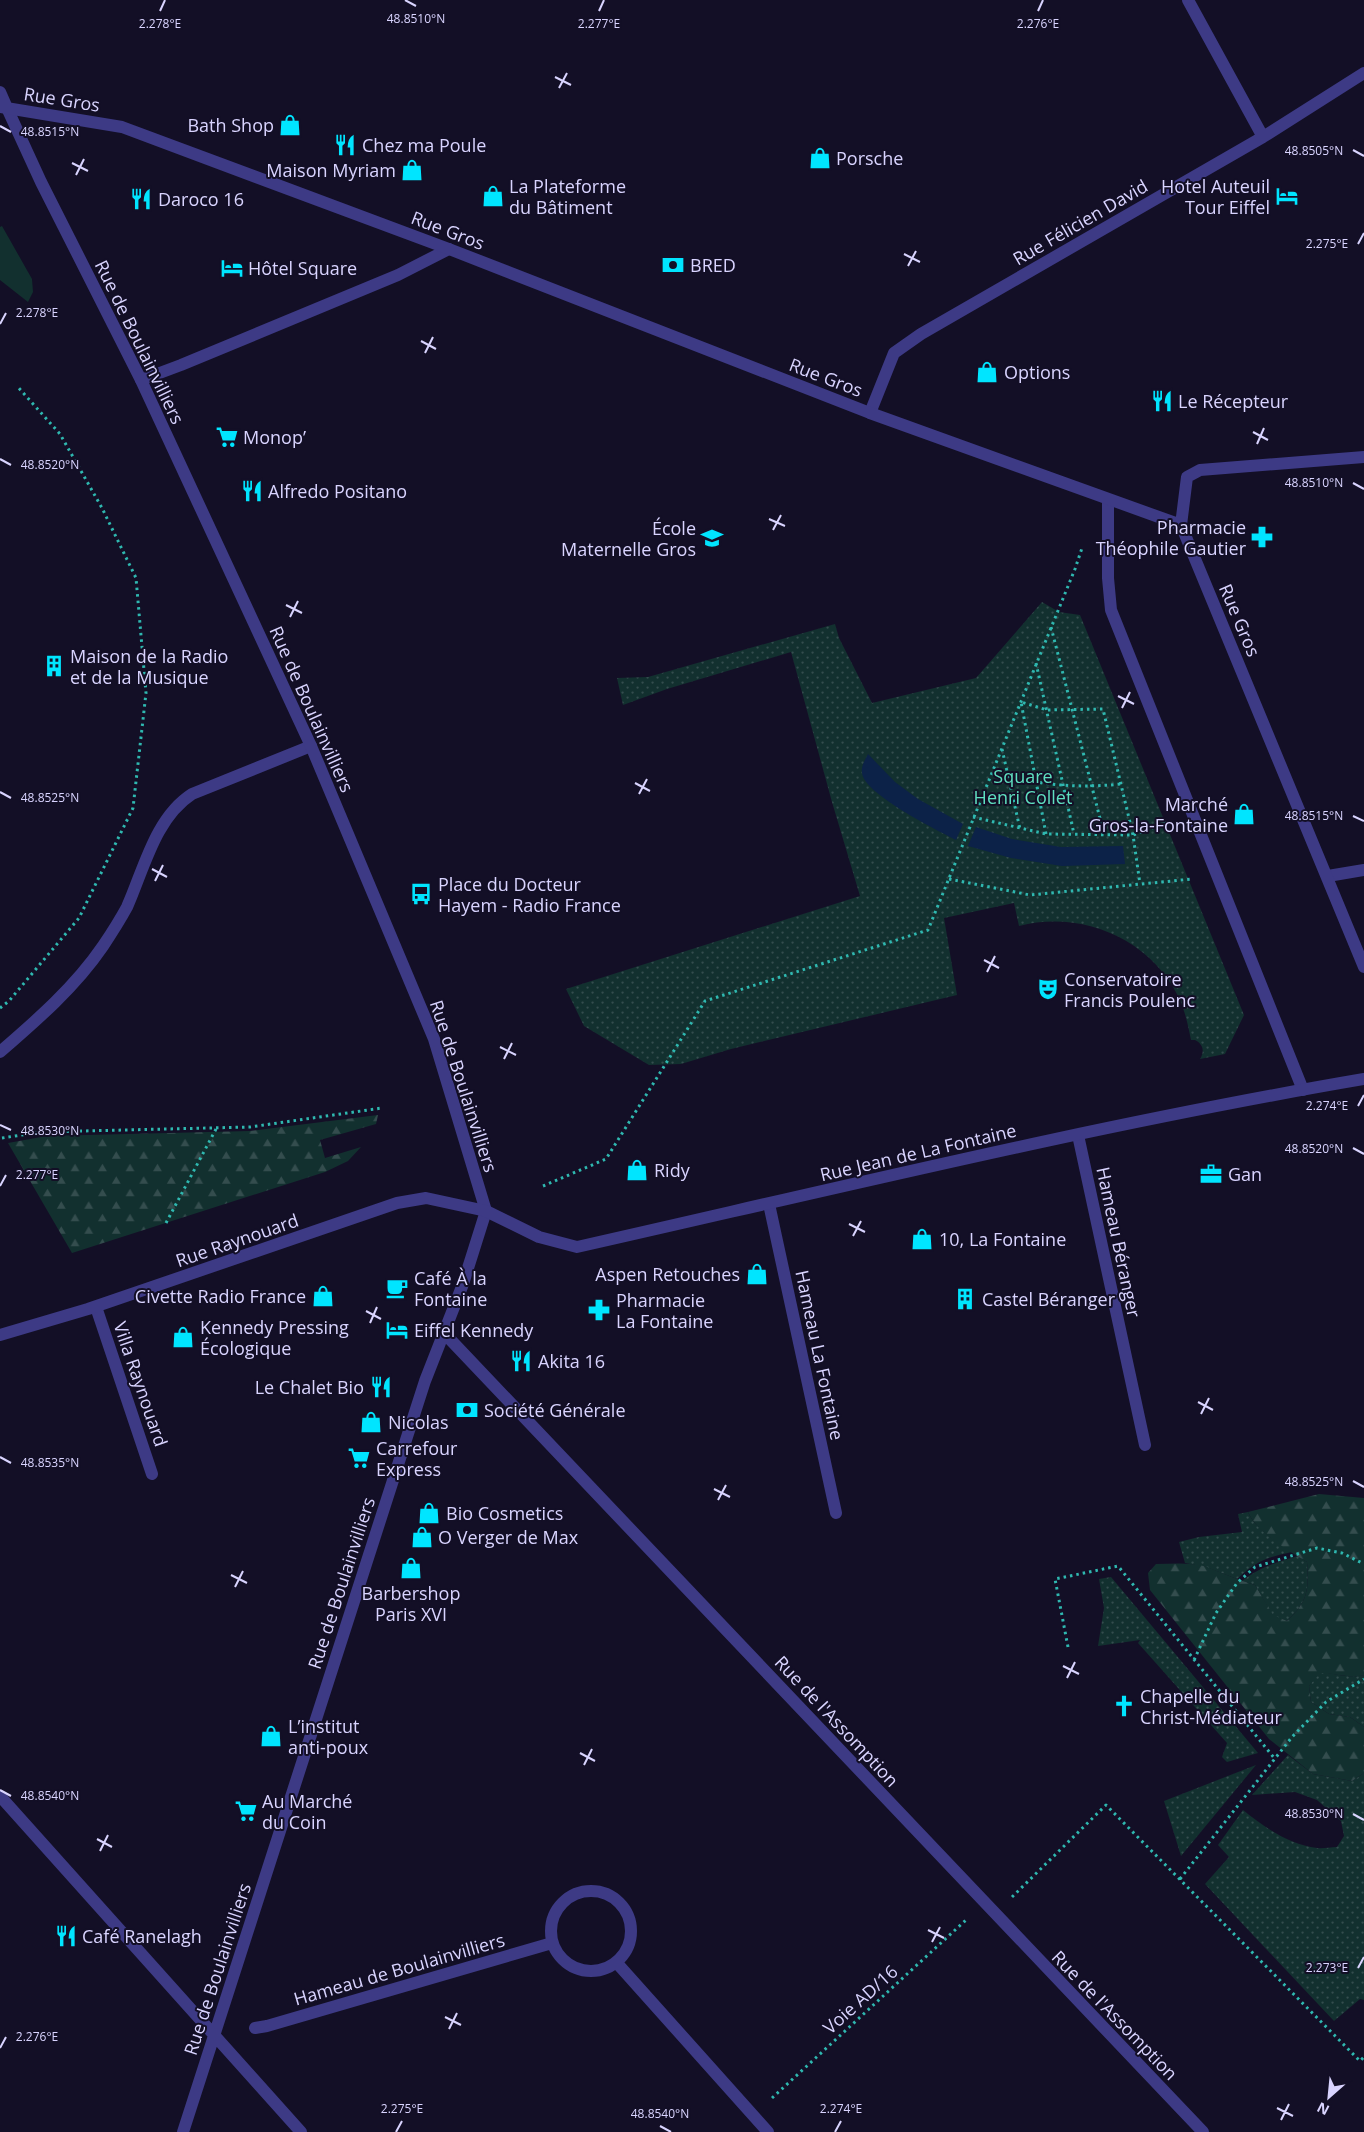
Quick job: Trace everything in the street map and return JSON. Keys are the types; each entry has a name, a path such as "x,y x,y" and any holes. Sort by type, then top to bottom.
{"street":[{"path":"1188,0 1263,137"},
{"name":"Rue Félicien David","path":"870,412 894,353 914,338 1263,137 1364,73"},
{"name":"Rue de Boulainvilliers","path":"0,92 4,108 40,182 141,380 311,746 434,1038 486,1211 445,1334 422,1391 183,2132"},
{"name":"Rue Gros","path":"4,108 122,127 449,249 870,412 1181,525 1328,876 1364,967"},
{"path":"141,380 182,365 398,274 449,249"},
{"path":"1181,525 1187,477 1200,470 1364,457"},
{"path":"1108,500 1110,610 1302,1090"},
{"path":"0,1052 43,1015 70,988 102,948 126,909 164,823 179,802 192,794 311,746"},
{"path":"1328,876 1364,870"},
{"name":"Rue Jean de La Fontaine","path":"486,1211 539,1237 576,1247 1078,1135 1364,1079"},
{"name":"Hameau Béranger","path":"1078,1135 1145,1445"},
{"name":"Rue Raynouard","path":"0,1335 96,1306 397,1203 426,1198 486,1211"},
{"name":"Hameau La Fontaine","path":"769,1204 836,1513"},
{"name":"Villa Raynouard","path":"96,1306 152,1474"},
{"name":"Rue de l'Assomption","path":"445,1334 1202,2132"},
{"path":"0,1796 301,2132"},
{"path":"596,1891 608,1895 619,1903 627,1914 631,1926 630,1940 625,1952 616,1962 605,1969 579,1970 567,1964 558,1954 552,1943 550,1930 553,1917 560,1906 570,1897 582,1892 596,1891"},
{"name":"Hameau de Boulainvilliers","path":"254,2028 267,2026 552,1943"},
{"path":"616,1962 768,2132"}],"path":[{"path":"0,1008 9,1001 79,918 133,808 146,693 136,578 102,508 60,434 16,386"},
{"path":"543,1186 606,1160 705,1001 928,930 1075,569 1082,545"},
{"path":"1051,626 1104,834"},
{"path":"1036,662 1074,834"},
{"path":"1021,702 1046,710 1103,709 1133,835 1140,884"},
{"path":"1021,702 1046,834"},
{"path":"1002,748 1020,829"},
{"path":"1008,776 1063,787 1121,784"},
{"path":"974,817 1046,834 1133,835 1192,815"},
{"path":"949,879 1030,895 1217,877"},
{"path":"2,1138 41,1132 250,1127 382,1108"},
{"path":"166,1223 216,1129"},
{"path":"1194,1660 1216,1612 1237,1583 1255,1567 1317,1548 1342,1554 1364,1564"},
{"path":"1068,1647 1055,1580 1118,1566 1275,1760"},
{"path":"1180,1880 1292,1737 1326,1702 1364,1679"},
{"path":"1010,1899 1106,1806 1360,2061 1364,2057"},
{"name":"Voie AD/16","path":"753,2115 985,1903"}],"green space":[{"path":"2,226 32,279 33,292 28,302 0,280 0,227"},
{"name":"Square Henri Collet","path":"1042,602 1059,612 1080,615 1244,1015 1225,1054 1200,1059 1202,1048 1198,1042 1191,1040 1178,996 1150,958 1131,944 1111,933 1089,926 1066,922 1042,922 1019,926 1014,903 944,918 957,995 731,1049 681,1064 649,1065 584,1026 566,989 860,896 791,652 667,689 623,705 617,678 648,677 835,624 839,638 872,703 976,678"},
{"path":"378,1115 376,1124 320,1140 325,1158 361,1147 348,1161 325,1172 72,1253 8,1143 47,1136 250,1131"},
{"path":"1319,1494 1364,1498 1364,1675 1348,1676 1320,1673 1309,1686 1311,1702 1329,1714 1350,1717 1364,1727 1364,1773 1352,1781 1313,1774 1269,1739 1150,1590 1148,1573 1156,1564 1188,1564 1207,1567 1255,1585 1273,1615 1287,1621 1299,1608 1306,1595 1308,1580 1307,1562 1265,1533 1258,1527 1248,1512"},
{"path":"1248,1512 1261,1529 1292,1552 1262,1561 1237,1579 1206,1567 1185,1563 1179,1542 1199,1537 1242,1532 1238,1514"},
{"path":"1298,1556 1307,1562 1308,1580 1306,1594 1299,1608 1287,1621 1273,1616 1255,1585 1242,1581 1262,1568"},
{"path":"1111,1577 1258,1753 1227,1762 1222,1757 1227,1743 1138,1643 1140,1640 1098,1646 1104,1608 1099,1579"},
{"path":"1319,1672 1348,1676 1364,1675 1364,1727 1350,1717 1329,1714 1311,1702 1309,1686"},
{"path":"1288,1755 1313,1774 1352,1781 1364,1773 1364,2000 1360,1999 1334,2021 1205,1884 1229,1857 1218,1845 1243,1810 1268,1829 1297,1843 1319,1848 1337,1847 1344,1836 1341,1821 1317,1800 1295,1792 1252,1795"},
{"path":"1256,1765 1181,1856 1164,1801"}],"water":[{"path":"868,754 895,782 918,799 963,824 956,840 903,811 875,791 862,773"},
{"path":"976,827 1012,839 1061,847 1123,846 1125,864 1062,866 1011,858 968,846"}],"place":[{"name":"Bath Shop","path":"290,125"},
{"name":"Chez ma Poule","path":"345,145"},
{"name":"Porsche","path":"820,158"},
{"name":"Maison Myriam","path":"412,170"},
{"name":"La Plateforme du Bâtiment","path":"493,196"},
{"name":"Hotel Auteuil Tour Eiffel","path":"1287,196"},
{"name":"Daroco 16","path":"141,199"},
{"name":"BRED","path":"673,265"},
{"name":"Hôtel Square","path":"232,268"},
{"name":"Options","path":"987,372"},
{"name":"Le Récepteur","path":"1162,401"},
{"name":"Monop’","path":"227,437"},
{"name":"Alfredo Positano","path":"252,491"},
{"name":"Pharmacie Théophile Gautier","path":"1262,537"},
{"name":"École Maternelle Gros","path":"712,538"},
{"name":"Maison de la Radio et de la Musique","path":"54,666"},
{"name":"Marché Gros-la-Fontaine","path":"1244,814"},
{"name":"Place du Docteur Hayem - Radio France","path":"421,894"},
{"name":"Conservatoire Francis Poulenc","path":"1048,989"},
{"name":"Ridy","path":"637,1170"},
{"name":"Gan","path":"1211,1174"},
{"name":"10, La Fontaine","path":"922,1239"},
{"name":"Aspen Retouches","path":"757,1274"},
{"name":"Café À la Fontaine","path":"397,1288"},
{"name":"Civette Radio France","path":"323,1296"},
{"name":"Castel Béranger","path":"965,1299"},
{"name":"Pharmacie La Fontaine","path":"599,1310"},
{"name":"Eiffel Kennedy","path":"397,1330"},
{"name":"Kennedy Pressing Écologique","path":"183,1337"},
{"name":"Akita 16","path":"521,1361"},
{"name":"Le Chalet Bio","path":"381,1387"},
{"name":"Société Générale","path":"467,1410"},
{"name":"Nicolas","path":"371,1422"},
{"name":"Carrefour Express","path":"359,1458"},
{"name":"Bio Cosmetics","path":"429,1513"},
{"name":"O Verger de Max","path":"422,1537"},
{"name":"Barbershop Paris XVI","path":"411,1568"},
{"name":"Chapelle du Christ-Médiateur","path":"1124,1706"},
{"name":"L’institut anti-poux","path":"271,1736"},
{"name":"Au Marché du Coin","path":"246,1811"},
{"name":"Café Ranelagh","path":"66,1936"}]}
